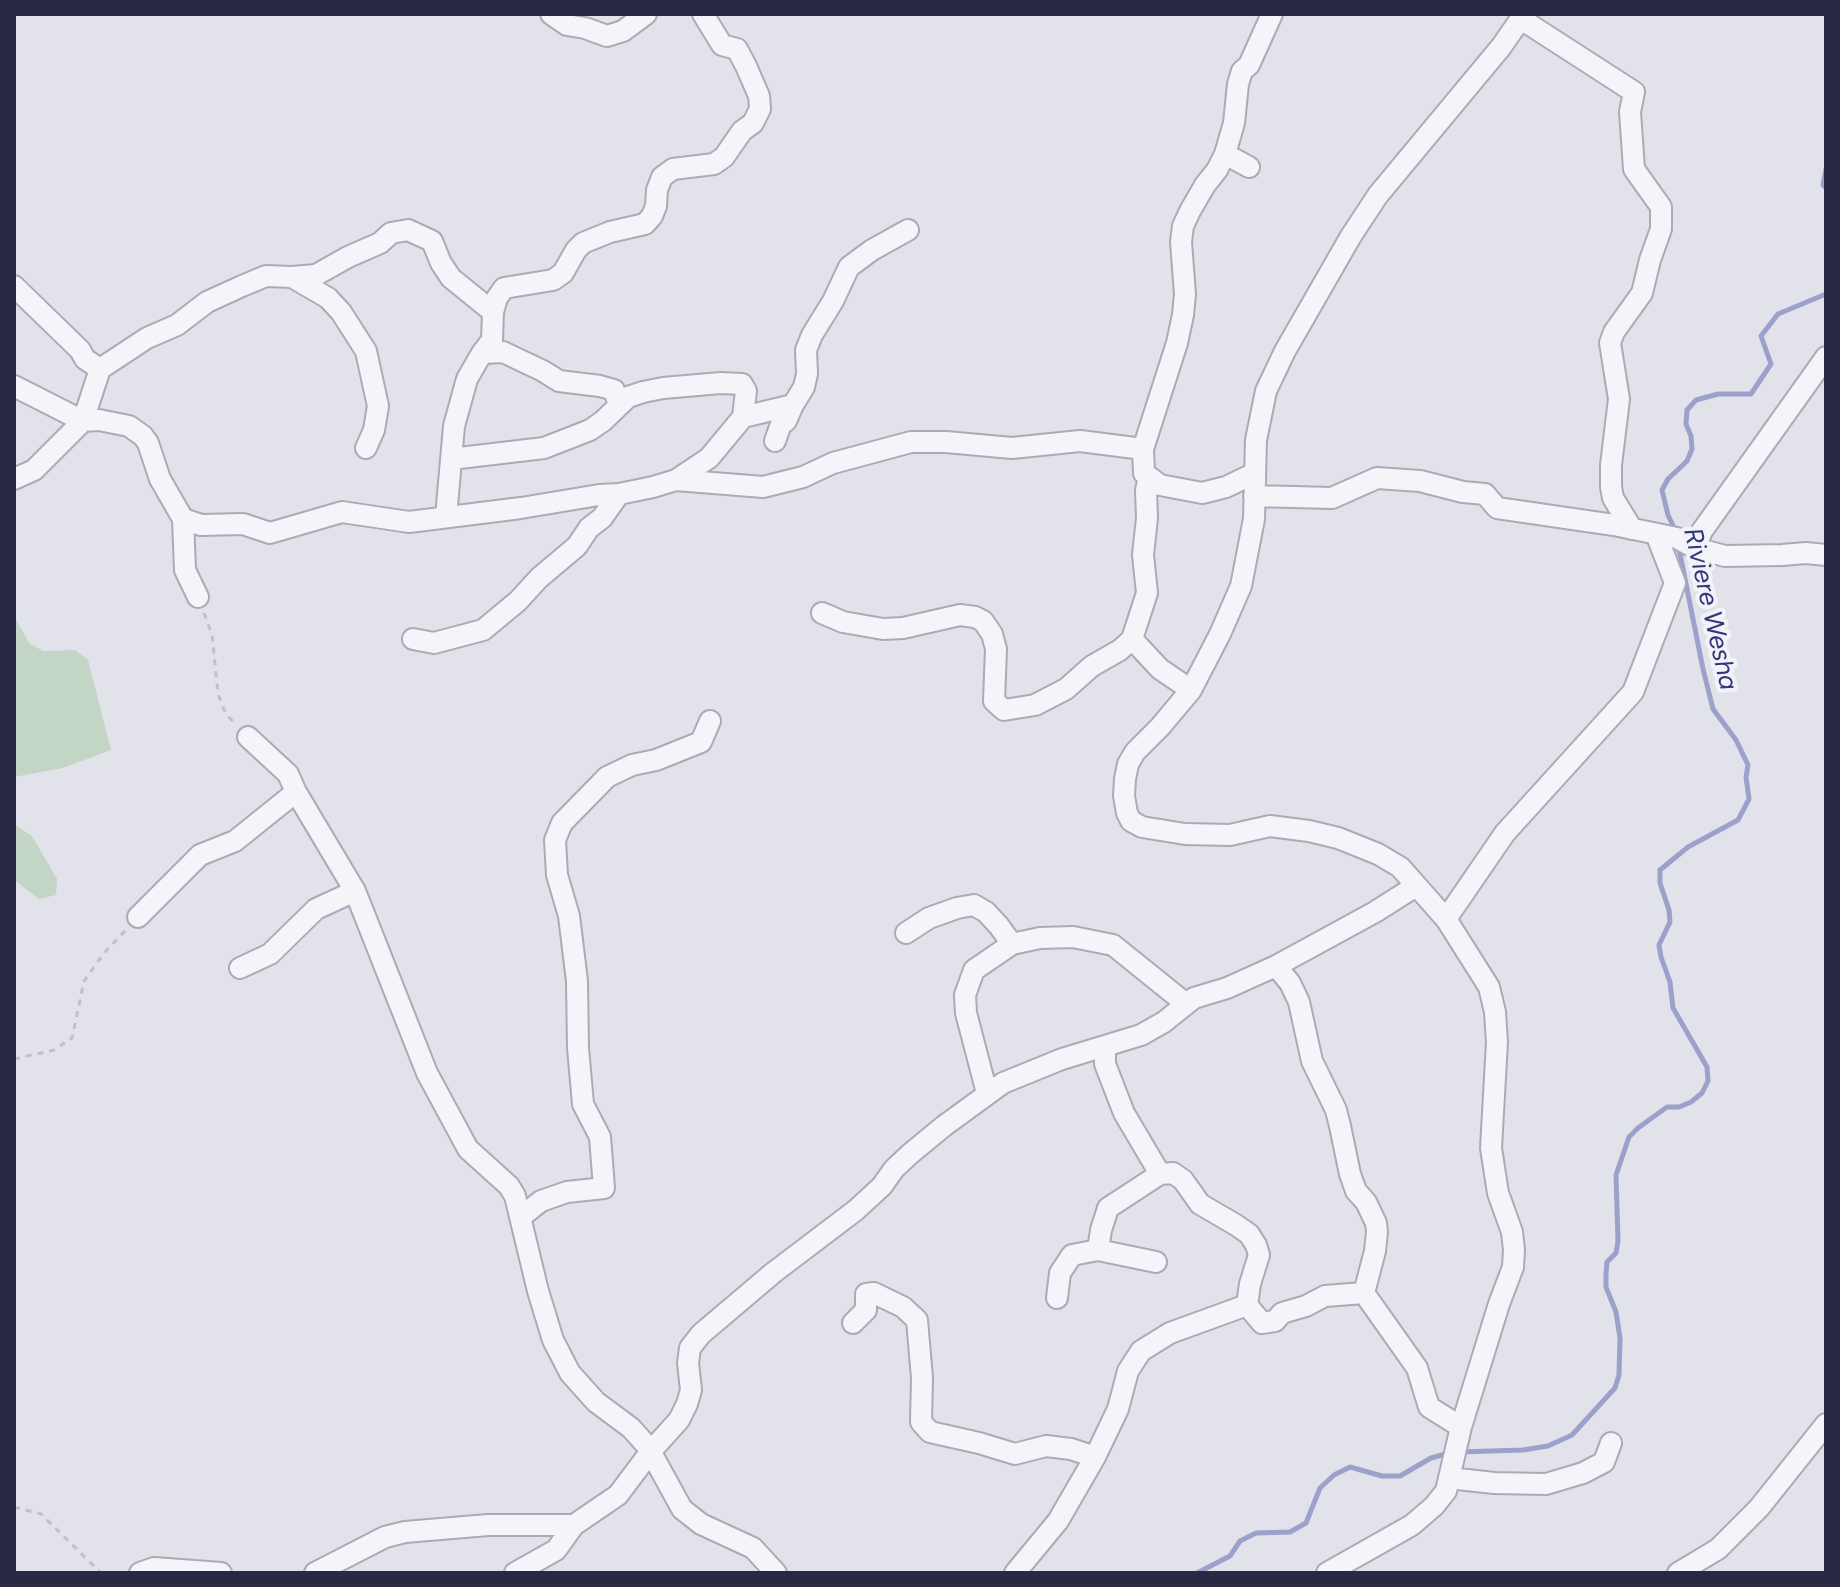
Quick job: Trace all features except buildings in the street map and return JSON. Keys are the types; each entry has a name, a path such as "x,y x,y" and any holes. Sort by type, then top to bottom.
{"street":[{"path":"551,14 567,25 607,36 623,31 646,14"},
{"path":"446,517 454,426 467,379 492,340 493,312 504,288 553,280 563,273 583,243 610,232 645,224 656,206 662,177 673,169 714,164 724,157 742,131 753,123 760,109 759,96 746,66 737,49 722,45 703,14"},
{"path":"1255,473 1226,487 1202,493 1160,485 1144,473 1143,449 1183,315 1183,226 1225,154 1234,123 1242,71 1249,65 1272,14"},
{"path":"1327,1573 1412,1525 1446,1491 1459,1435 1513,1267 1512,1232 1498,1193 1491,1148 1497,1042 1489,987 1446,919 1400,867 1378,854 1338,838 1309,831 1270,826 1230,835 1153,830 1131,821 1127,813 1124,796 1128,764 1135,752 1191,690 1241,586 1254,519 1256,440 1266,391 1285,351 1378,195 1501,47 1522,16 1634,92 1630,112 1634,169 1661,207 1661,229 1642,293 1614,332 1610,343 1619,399 1611,487 1613,498 1632,529"},
{"path":"1225,154 1249,167"},
{"path":"14,479 34,470 83,421 100,369 147,338 177,325 207,302 266,276 316,275 380,243 391,233 408,230 432,241 451,278 493,312"},
{"path":"775,441 781,424 786,421 804,387 806,350 812,335 849,267 908,230"},
{"path":"292,277 328,298 341,312 366,351 378,406 374,430 366,448"},
{"path":"14,286 80,350 85,359 100,369"},
{"path":"482,353 503,352 559,381 614,390 619,405"},
{"path":"1695,548 1702,531 1826,357"},
{"path":"451,459 544,448 590,430 628,397 643,392 677,386 742,384 746,391 743,417 709,458 676,480"},
{"path":"14,386 83,421 99,420 129,426 143,436 160,479 183,519 185,570 198,597"},
{"path":"743,417 793,405"},
{"path":"183,519 201,525 243,524 270,533 342,512 409,522 619,494 676,480 763,487 803,477 833,463 911,442 1012,448 1080,441 1143,449"},
{"path":"822,613 843,622 883,629 903,628 960,615 975,617 983,621 992,634 996,649 994,701 1004,710 1035,705 1066,689 1092,666 1120,650 1132,639 1147,593 1143,555 1149,477"},
{"path":"1254,496 1332,498 1377,478 1420,481 1485,494 1497,508 1677,538 1695,548 1725,556 1826,555"},
{"path":"413,639 434,643 483,630 577,546 619,494"},
{"path":"1446,919 1505,833 1633,692 1675,583 1656,534"},
{"path":"1132,639 1160,669 1191,690"},
{"path":"522,1216 541,1201 567,1192 604,1188 600,1137 583,1104 577,981 569,916 557,875 555,840 562,823 607,777 632,765 656,760 701,742 710,721"},
{"path":"248,737 288,774 355,891 427,1073 468,1149 509,1186 515,1196 553,1340 570,1373 596,1402 631,1428 651,1451 682,1509 701,1524 753,1548 776,1573"},
{"path":"138,917 200,855 235,841 296,792"},
{"path":"515,1573 556,1550 574,1525 618,1495 679,1420 691,1390 690,1348 701,1334 773,1273 856,1210 910,1154 987,1093 1003,1083 1062,1059 1141,1035 1164,1022 1194,998 1227,988 1276,966 1416,886"},
{"path":"240,968 270,954 316,909 355,891"},
{"path":"906,933 929,918 974,905 986,912 1012,944"},
{"path":"987,1093 966,1013 965,995 974,970 1012,944 1040,938 1073,937 1113,945 1185,1003"},
{"path":"1276,966 1290,983 1299,1002 1312,1061 1338,1118 1350,1174 1356,1191 1366,1202 1376,1223 1375,1251 1364,1293 1417,1368 1429,1407 1459,1435"},
{"path":"1105,1046 1105,1064 1124,1113 1160,1174"},
{"path":"1098,1250 1108,1208 1160,1174 1173,1173 1183,1180 1200,1204 1249,1234 1256,1245 1259,1255 1247,1305 1262,1323 1275,1321 1282,1313 1325,1296 1364,1293"},
{"path":"1057,1298 1060,1273 1072,1255 1098,1250 1156,1262"},
{"path":"853,1323 866,1310 866,1294 874,1293 903,1307 917,1320 922,1378 921,1422 930,1432 1015,1454 1046,1446 1071,1449 1095,1457"},
{"path":"1015,1573 1058,1521 1095,1457 1118,1409 1128,1371 1141,1351 1170,1333 1247,1305"},
{"path":"1678,1573 1718,1549 1759,1508 1826,1424"},
{"path":"1451,1473 1494,1483 1546,1484 1583,1473 1604,1462 1611,1443"},
{"path":"315,1573 385,1537 405,1532 488,1525 574,1525"},
{"path":"140,1573 154,1568 221,1573"}],"path":[{"path":"198,597 212,635 218,694 225,712 248,737"},
{"path":"14,1059 54,1050 72,1038 84,981 104,953 138,917"},
{"path":"14,1507 41,1514 101,1573"}],"green space":[{"path":"14,616 29,643 43,651 75,650 88,660 111,750 63,768 14,777"},
{"path":"14,824 32,836 57,879 56,895 39,899 14,880"}],"waterway":[{"name":"Riviere Wesha","path":"1826,169 1823,185 1826,188"},
{"name":"Riviere Wesha","path":"1675,530 1662,490 1668,479 1687,461 1692,449 1686,424 1687,410 1696,400 1718,394 1751,394 1771,364 1761,336 1778,314 1826,294"},
{"name":"Riviere Wesha","path":"1459,1452 1548,1446 1572,1435 1615,1388 1619,1375 1620,1338 1616,1312 1606,1287 1606,1274 1607,1262 1616,1253 1618,1241 1616,1175 1629,1137 1667,1107 1679,1107 1691,1102 1702,1093 1708,1081 1707,1067 1673,1008 1670,982 1661,957 1659,945 1670,922 1660,883 1660,870 1688,847 1738,820 1749,799 1748,765 1736,740 1713,709 1678,544"},
{"name":"Riviere Wesha","path":"1197,1573 1230,1556 1240,1541 1256,1533 1290,1532 1306,1523 1320,1488 1334,1475 1350,1467 1382,1476 1400,1476 1431,1458 1449,1453"}]}
